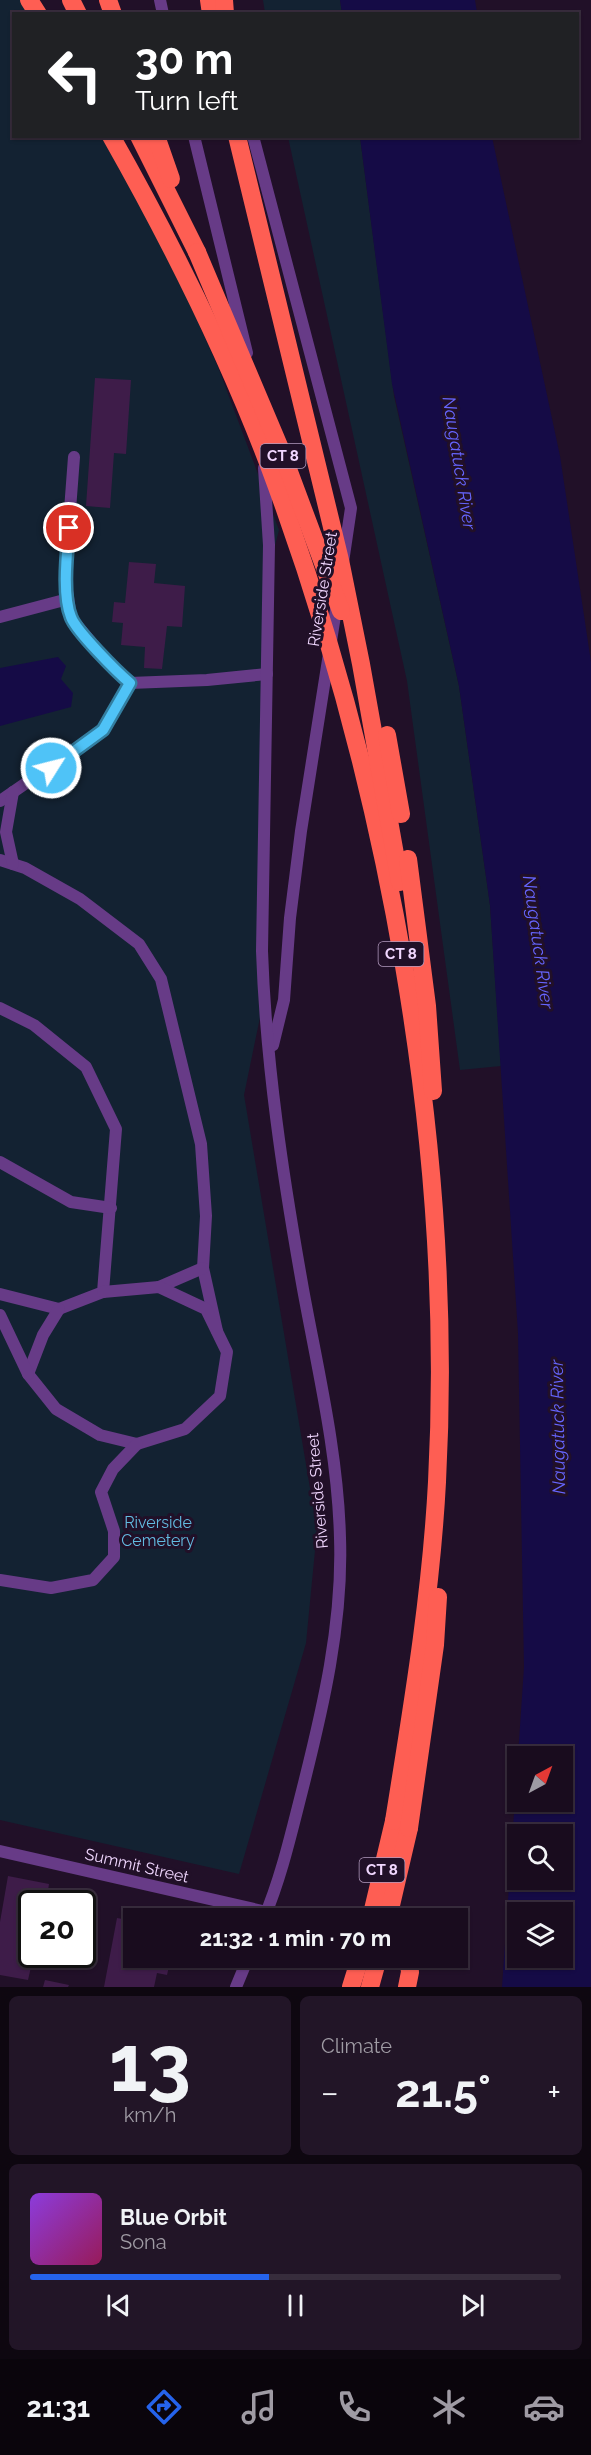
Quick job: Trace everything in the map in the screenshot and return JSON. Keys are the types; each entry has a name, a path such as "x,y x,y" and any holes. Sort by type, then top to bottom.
{"highway":[{"name":"CT 8","path":"112,138 223,357 264,454 305,568 336,670 390,888 411,1007 427,1133 436,1252 439,1371 437,1481 427,1594 394,1821 373,1908"},
{"name":"CT 8","path":"140,138 197,252 282,453 361,664 398,871 421,1024 430,1126 448,1460 435,1645 409,1828 389,1908"},
{"path":"157,138 197,252"},
{"path":"237,138 340,560 361,664"},
{"path":"252,138 352,558 412,881 426,1006 436,1134 436,1252"},
{"path":"394,1889 398,1908"},
{"path":"351,1987 357,1968"},
{"path":"370,1987 375,1968"},
{"path":"407,1987 409,1968"}],"street":[{"name":"Riverside Street","path":"194,138 246,349 259,419 266,480 269,545 262,951 264,998 285,1186 328,1424 336,1482 340,1538 338,1597 323,1704 293,1826 268,1908"},
{"name":"Riverside Street","path":"253,138 351,508 301,831 290,918 284,1000 270,1055"},
{"path":"74,457 65,576 71,618 112,667 130,683 267,674"},
{"path":"0,617 68,599"},
{"path":"0,801 103,730 130,683"},
{"path":"13,792 6,832 13,864"},
{"path":"0,860 25,868 80,899 139,944 162,979 201,1144 206,1216 203,1268 217,1331"},
{"path":"0,1008 34,1024 86,1067 116,1129 103,1292"},
{"path":"0,1162 71,1202 111,1208"},
{"path":"28,1374 44,1335 59,1310 103,1292 159,1287 203,1268"},
{"path":"0,1580 51,1588 93,1580 114,1557 114,1531 101,1492 113,1469 137,1444 185,1429 220,1396 227,1352 206,1309 159,1287"},
{"path":"0,1294 59,1310"},
{"path":"0,1315 28,1374 56,1409 100,1435 137,1444"},
{"name":"Summit Street","path":"0,1851 237,1908"},
{"path":"236,1987 244,1968"}],"green space":[{"name":"Riverside Cemetery","path":"0,0 24,0 34,12 12,12 12,138 112,138 129,167 218,367 279,530 268,573 264,998 244,1095 317,1530 306,1643 239,1874 0,1820"},
{"path":"263,0 340,0 342,12 265,12"},
{"path":"288,138 360,138 394,396 459,686 490,905 501,1066 460,1070 407,681"}],"water":[{"path":"340,0 475,0 477,12 342,12"},
{"name":"Naugatuck River","path":"360,138 492,138 560,456 591,662 591,1987 502,1987 507,1915 507,1968 573,1968 573,1902 508,1902 509,1890 573,1890 573,1824 513,1824 514,1812 573,1812 573,1746 519,1746 524,1667 518,1333 490,905 459,686 392,384"},
{"path":"58,657 66,666 61,679 73,693 71,707 0,726 0,668"}],"building":[{"path":"95,378 131,380 126,454 114,453 110,508 86,506"},
{"path":"129,562 156,564 154,583 185,586 182,627 167,626 162,669 144,668 145,647 121,645 123,623 112,622 114,602 125,603"},
{"path":"8,1876 49,1884 48,1890 18,1890 18,1968 31,1968 28,1980 0,1975 0,1922"},
{"path":"117,1918 123,1919 123,1968 169,1968 167,1975 157,1973 154,1987 104,1987"},
{"path":"45,1980 69,1985 68,1987 43,1987"}],"route":[{"path":"51,768 103,730 130,683 112,667 71,618 65,576 69,528"}]}
